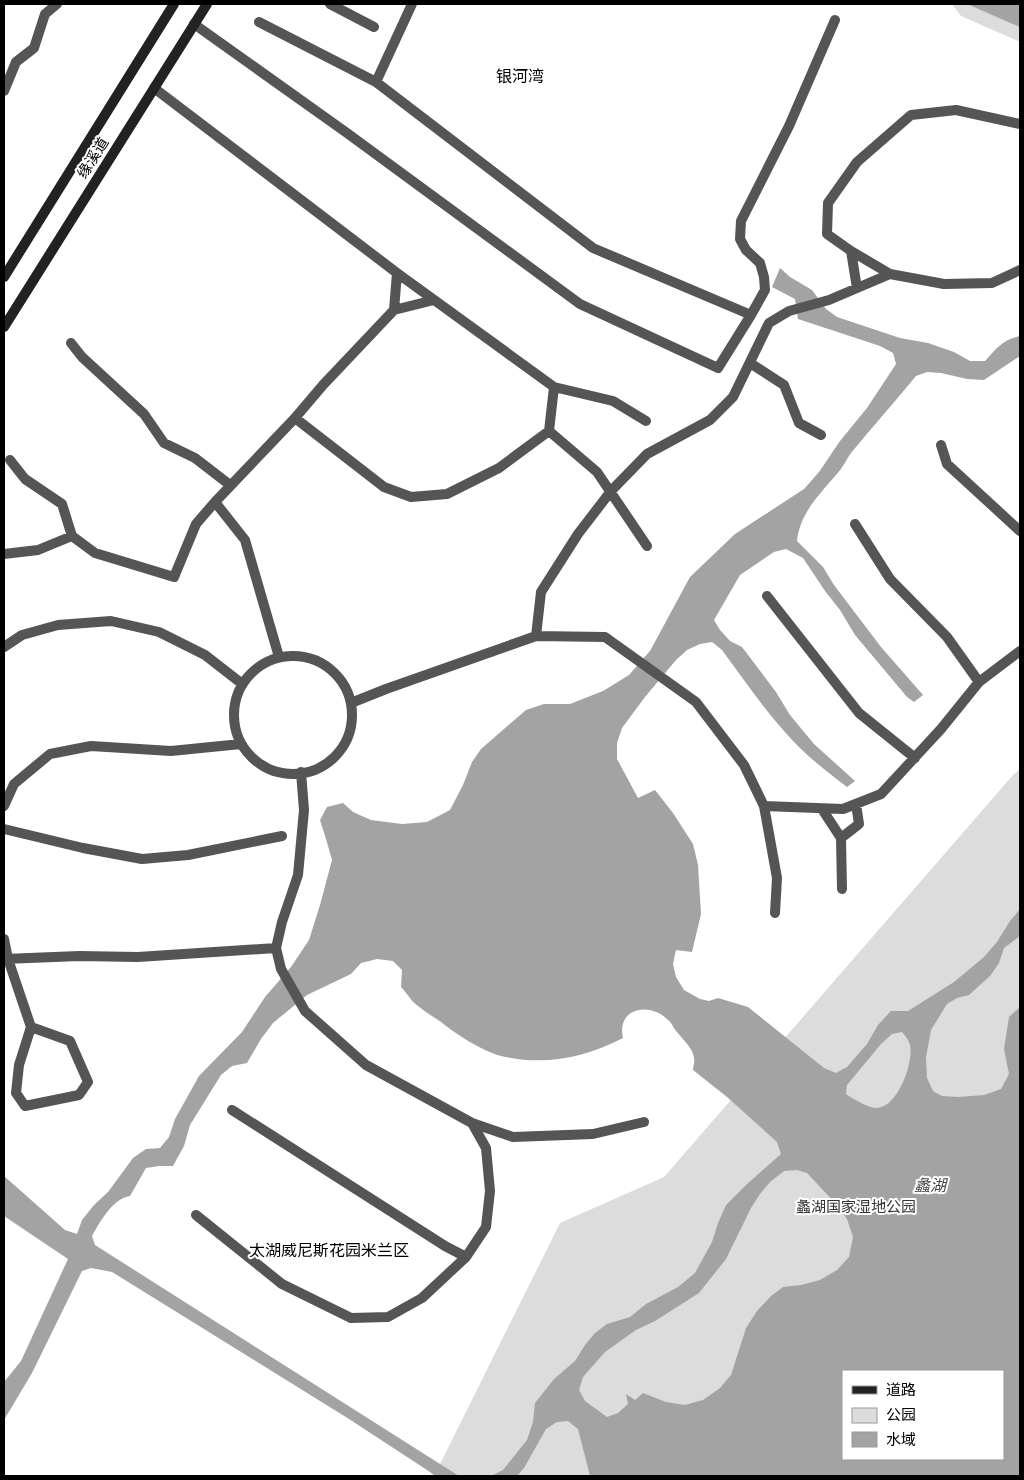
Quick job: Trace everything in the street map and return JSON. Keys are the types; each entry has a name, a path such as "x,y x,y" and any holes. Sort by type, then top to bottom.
{"main road":[{"name":"缘溪道","path":"4,277 174,4"},
{"name":"缘溪道","path":"4,327 207,4"}],"street":[{"path":"4,92 16,62 34,48 45,14 57,4"},
{"path":"330,4 374,26"},
{"path":"376,82 412,4"},
{"path":"194,24 347,133 580,304 718,368 765,290 760,263 746,250 740,239 741,221 789,126 835,20"},
{"path":"259,22 376,82 593,248 751,315"},
{"path":"154,88 397,273 554,387 613,401 646,421"},
{"path":"1020,124 956,110 911,115 858,162 828,203 827,234 890,274 944,284 992,283 1020,270"},
{"path":"851,251 858,288"},
{"path":"394,310 397,273"},
{"path":"536,636 541,592 578,534 611,491 646,454 710,420 733,397 769,323 789,311 829,300 890,274"},
{"path":"10,460 25,479 62,504 72,536 95,552 174,577 196,524 230,485 295,418 323,385 394,310 434,300"},
{"path":"71,343 82,357 144,414 164,443 195,458 230,485"},
{"path":"750,363 784,385 799,423 821,435"},
{"path":"295,418 384,487 411,497 447,494 499,468 549,431 554,387"},
{"path":"549,431 597,472 647,546"},
{"path":"941,445 947,464 1020,531"},
{"path":"215,502 245,540 279,657"},
{"path":"855,524 890,579 947,637 979,682"},
{"path":"4,554 38,550 72,536"},
{"path":"767,596 859,713 915,758"},
{"path":"4,648 22,636 58,625 111,621 159,632 205,655 241,684"},
{"path":"352,703 386,689 536,636 605,637 696,702 744,765 764,806 777,878 776,913"},
{"path":"764,806 822,810 843,809 881,794 915,758 979,682 1020,651"},
{"path":"302,656 325,664 342,681 352,703 351,731 337,755 314,771 286,774 260,765 241,744 233,717 241,684 255,669 279,657 302,656"},
{"path":"4,806 9,782 50,754 91,746 171,751 241,744"},
{"path":"301,772 304,810 298,875 282,922 276,948 281,969 305,1011 366,1065 472,1123 513,1137 593,1134 644,1122"},
{"path":"841,838 859,824 856,804"},
{"path":"822,810 841,838 842,889"},
{"path":"4,829 84,848 142,859 188,855 282,836"},
{"path":"4,939 6,959 31,1027 19,1065 16,1093 25,1106 79,1095 88,1082 70,1041 31,1027"},
{"path":"6,959 80,956 138,957 276,948"},
{"path":"232,1110 445,1246 466,1257"},
{"path":"196,1215 282,1284 351,1318 388,1317 422,1298 466,1257 486,1227 490,1191 486,1148 472,1123"}],"green space":[{"path":"952,4 1020,4 1020,42 961,16"},
{"name":"蠡湖国家湿地公园","path":"1020,769 1020,1476 434,1476 560,1223 664,1177"}],"water":[{"path":"967,4 1020,4 1020,27"},
{"name":"蠡湖","path":"780,268 790,277 812,290 826,309 837,317 900,338 928,343 954,352 970,361 985,361 1004,342 1020,336 1020,356 984,380 927,372 916,376 851,453 840,470 817,497 806,513 799,531 797,541 823,567 834,585 881,647 923,695 914,702 907,697 855,635 840,610 803,558 786,549 774,552 740,575 714,620 730,641 742,647 776,692 790,715 814,744 855,781 847,787 800,748 765,709 722,650 712,642 700,644 687,650 676,660 645,697 622,728 617,743 617,759 638,798 655,790 693,844 698,865 701,914 692,952 676,950 673,964 676,977 684,990 700,999 709,1001 718,998 748,1007 824,1068 836,1073 847,1067 867,1044 878,1025 891,1011 908,1011 954,982 984,957 1020,909 1020,936 1004,948 999,963 990,976 969,995 957,998 947,1004 931,1030 926,1057 927,1078 933,1091 942,1096 984,1095 1001,1089 1009,1074 1004,1049 1009,1017 1020,1007 1020,1476 590,1476 578,1429 568,1421 557,1422 546,1429 524,1468 517,1476 491,1476 503,1470 527,1440 533,1422 535,1403 554,1379 575,1361 595,1333 607,1324 630,1317 646,1304 678,1287 695,1273 712,1242 726,1205 781,1154 777,1142 727,1097 693,1070 694,1060 692,1051 671,1023 661,1014 644,1009 629,1014 622,1028 623,1038 594,1051 579,1055 549,1060 517,1059 501,1056 470,1042 416,1005 401,987 402,970 393,961 377,959 361,963 351,974 307,995 273,1023 247,1063 232,1066 221,1075 190,1125 184,1146 173,1166 146,1168 130,1196 112,1206 92,1236 95,1245 459,1476 435,1476 349,1419 112,1272 91,1268 82,1271 32,1373 4,1420 4,1382 21,1361 68,1259 4,1216 4,1176 65,1230 77,1234 82,1220 108,1192 133,1158 146,1149 160,1148 169,1137 175,1119 199,1076 242,1032 265,997 291,967 309,940 332,860 320,820 327,807 343,803 353,812 371,820 402,824 427,822 450,810 472,762 481,749 526,710 544,704 570,704 603,691 629,675 650,651 690,577 735,534 804,489 867,408 896,364 893,353 880,346 798,319 795,299 772,287","holes":["902,1032 908,1040 911,1053 909,1063 902,1084 890,1102 883,1107 875,1108 846,1094 847,1085 881,1044 892,1034","797,1170 807,1173 837,1205 847,1219 853,1237 849,1257 837,1270 820,1280 783,1287 771,1296 757,1311 746,1328 731,1375 720,1388 703,1400 685,1405 666,1402 643,1393 635,1400 626,1394 628,1404 618,1413 607,1417 585,1401 579,1390 583,1377 605,1352 636,1330 655,1321 699,1293 726,1259 760,1194 770,1182 784,1171"]}],"district":[{"name":"银河湾","path":"520,76"},
{"name":"太湖威尼斯花园米兰区","path":"329,1250"}]}
